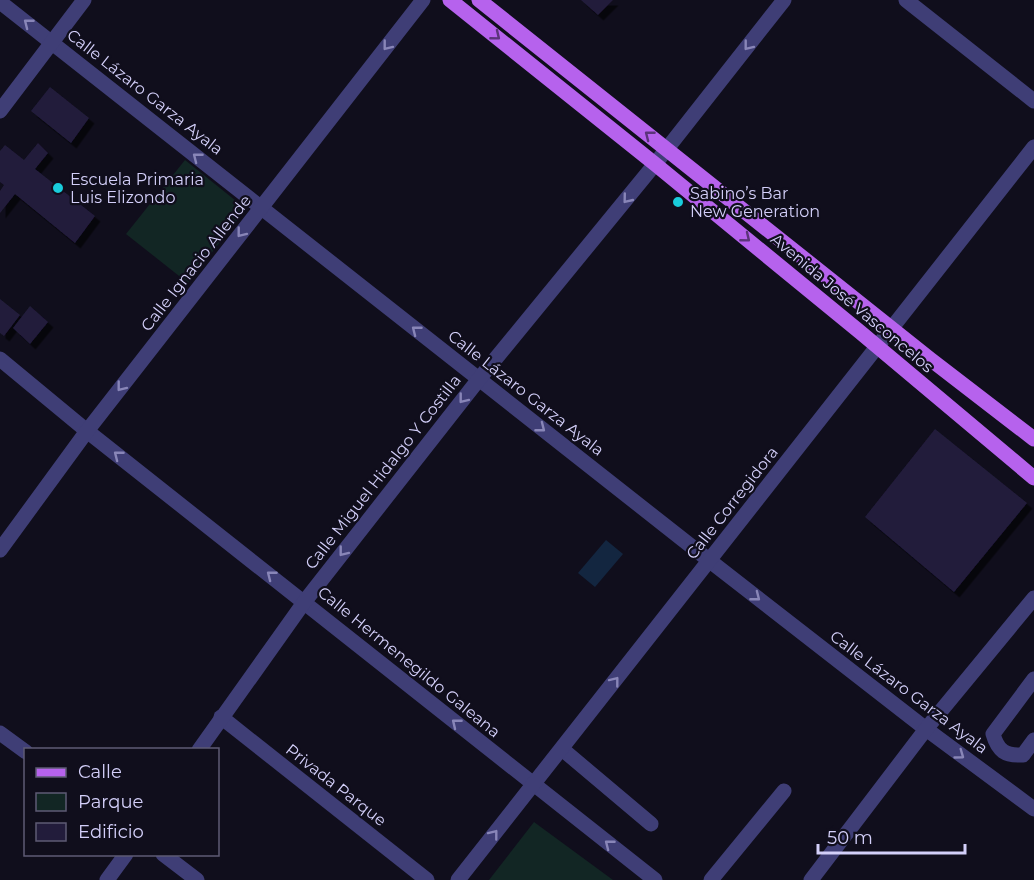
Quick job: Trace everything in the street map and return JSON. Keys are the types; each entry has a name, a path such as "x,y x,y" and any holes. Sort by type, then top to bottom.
{"main road":[{"name":"Avenida José Vasconcelos","path":"450,0 655,164 1034,478"},
{"name":"Avenida José Vasconcelos","path":"479,0 1034,439"}],"street":[{"path":"0,111 84,0"},
{"name":"Calle Ignacio Allende","path":"0,550 87,431 423,0"},
{"name":"Calle Miguel Hidalgo Y Costilla","path":"200,748 304,602 479,379 655,164 784,0"},
{"path":"906,0 1034,101"},
{"name":"Calle Lázaro Garza Ayala","path":"0,2 710,561 926,729 1034,809"},
{"name":"Calle Corregidora","path":"458,880 1034,147"},
{"name":"Calle Hermenegildo Galeana","path":"0,359 87,431 655,880"},
{"path":"811,880 926,729 1033,602"},
{"path":"1034,679 993,734 997,746 1011,756 1023,755 1034,740"},
{"name":"Privada Parque","path":"221,717 427,880"},
{"path":"0,733 24,751"},
{"path":"562,749 651,824"},
{"path":"711,880 784,791"},
{"path":"107,880 125,856"},
{"path":"164,856 197,880"}],"green space":[{"path":"185,160 246,209 188,283 126,234"},
{"path":"534,822 613,880 489,880"}],"water":[{"path":"606,540 623,554 595,587 578,573"}],"building":[{"path":"581,0 613,0 598,15"},
{"path":"50,87 89,118 71,143 31,111"},
{"name":"Escuela Primaria Luis Elizondo","path":"38,143 48,153 35,169 95,216 75,243 15,194 0,213 0,191 4,185 0,182 0,151 5,145 24,160"},
{"path":"0,299 20,315 4,336 0,333"},
{"path":"30,306 48,322 30,344 13,328"},
{"path":"935,429 1027,503 954,592 865,517"}],"place":[{"name":"Escuela Primaria Luis Elizondo","path":"58,188"},
{"name":"Sabino’s Bar New Generation","path":"678,202"}]}
